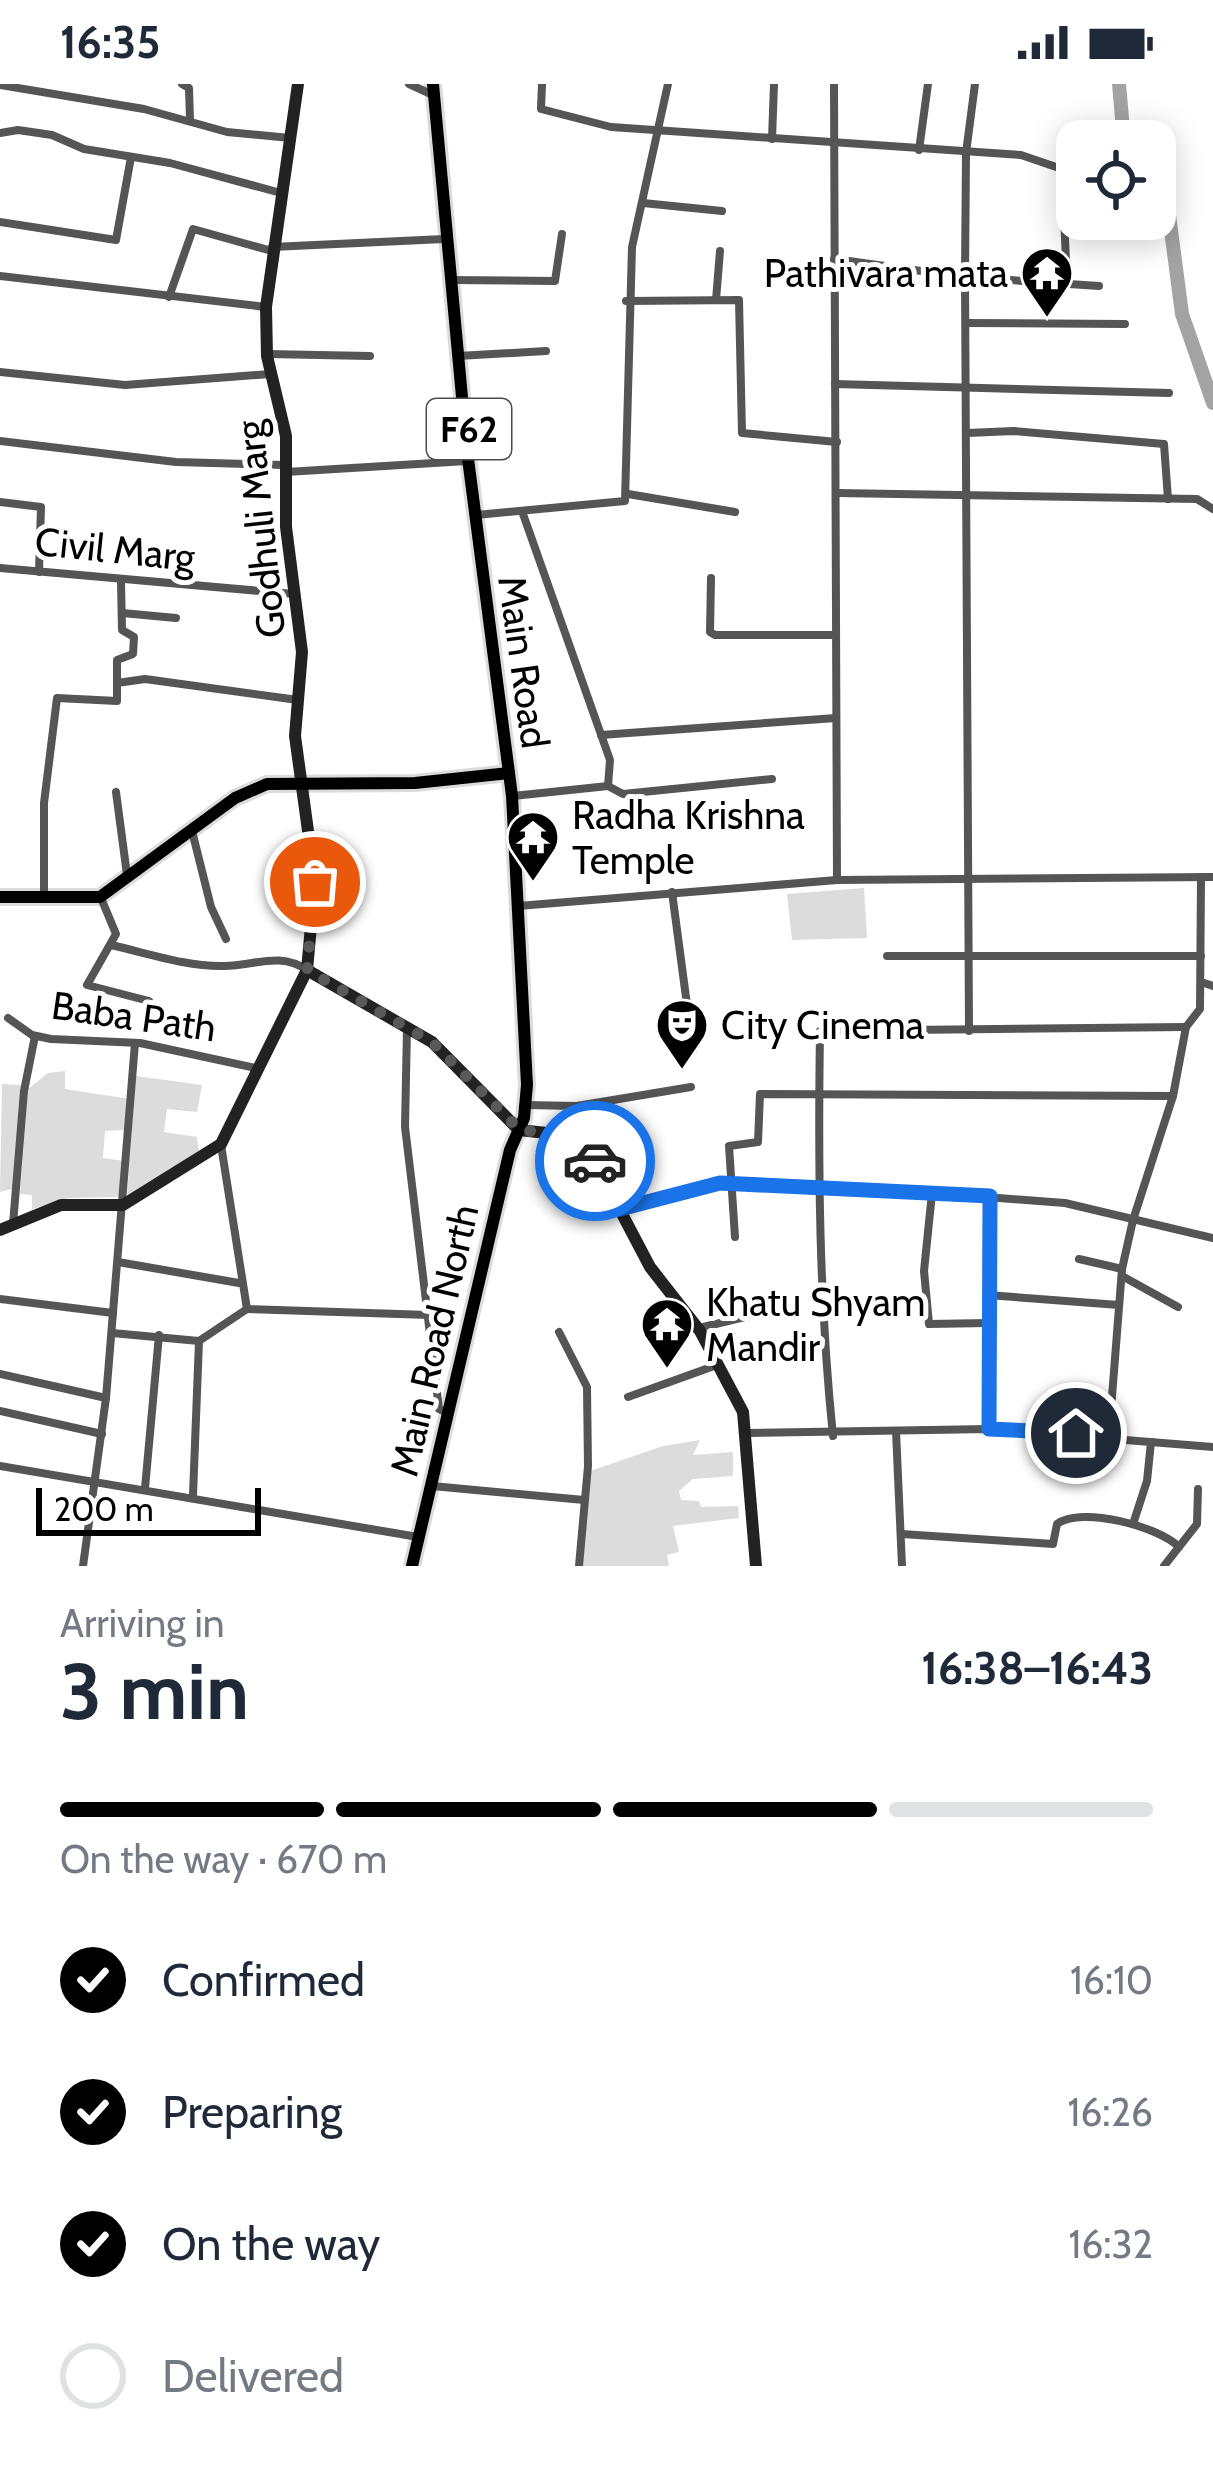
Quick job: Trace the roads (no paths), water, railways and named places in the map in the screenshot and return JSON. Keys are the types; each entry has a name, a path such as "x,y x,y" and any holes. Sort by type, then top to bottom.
{"main road":[{"name":"Godhuli Marg","path":"296,84 266,307 270,374 286,436 302,652 299,784 314,864 307,970"},
{"name":"Main Road","path":"434,88 451,280"},
{"name":"Main Road","path":"434,88 476,515 508,773"},
{"name":"Main Road","path":"459,356 476,515"},
{"path":"0,897 100,897 235,798 267,784 415,783 508,773"},
{"name":"F62","path":"508,773 525,1105 520,1130"},
{"path":"6,1227 61,1205 124,1205 221,1144 307,970 407,1026 469,1074 520,1130 574,1136 589,1151 650,1268 698,1329 743,1412 756,1566"},
{"name":"Main Road North","path":"412,1566 501,1187 520,1130"}],"street":[{"path":"182,84 189,88 190,120"},
{"path":"409,84 434,88"},
{"path":"542,84 541,109 611,127 834,146 1022,155 1062,169 1066,284"},
{"path":"476,515 625,501 626,301 668,84"},
{"path":"772,140 774,84"},
{"path":"834,84 837,880"},
{"path":"919,150 928,84"},
{"path":"969,1030 965,277 966,153 975,84"},
{"path":"0,85 190,120 227,132 290,138"},
{"path":"0,134 18,130 52,135 84,149 281,193"},
{"path":"0,222 116,240 131,157"},
{"path":"643,203 722,211"},
{"path":"169,297 193,230 272,249 444,239"},
{"path":"451,280 555,281 562,234"},
{"path":"716,300 721,251"},
{"path":"834,259 965,277 1099,286"},
{"path":"0,276 266,307"},
{"path":"626,301 739,301 742,433 836,442"},
{"path":"966,323 1125,323"},
{"path":"459,356 546,351"},
{"path":"267,354 370,356"},
{"path":"0,371 125,385 270,374"},
{"path":"836,384 1168,393"},
{"path":"967,434 1014,430 1164,444 1168,499"},
{"path":"0,441 176,462 286,469 468,460"},
{"path":"837,493 1197,500 1213,509"},
{"path":"628,494 735,512"},
{"path":"0,502 41,507 39,572"},
{"path":"523,514 610,760 608,786"},
{"name":"Civil Marg","path":"0,568 296,595"},
{"path":"711,578 710,632 716,635 835,635"},
{"path":"44,898 44,803 54,703 64,697 117,701 117,660 133,653 134,637 122,630 122,582"},
{"path":"122,613 176,618"},
{"path":"117,682 145,679 298,700"},
{"path":"602,735 836,718"},
{"path":"512,796 608,786 622,794 772,779"},
{"path":"116,792 128,875"},
{"path":"192,829 211,907 226,939"},
{"path":"1109,1436 1122,1273 1133,1220 1173,1096 1186,1027 1199,1016 1202,877"},
{"path":"518,906 837,880 1213,877"},
{"path":"672,892 694,1050"},
{"path":"100,897 116,926 88,988 149,1001"},
{"path":"111,945 190,963 225,967 267,958 307,970"},
{"path":"887,956 1201,956"},
{"path":"1201,982 1213,986"},
{"name":"Baba Path","path":"8,1018 35,1036 135,1043 256,1068"},
{"path":"407,1026 405,1127 440,1409 450,1414"},
{"path":"833,1436 821,1314 820,1031 1186,1027"},
{"path":"6,1227 35,1036"},
{"path":"83,1566 106,1398 135,1043"},
{"path":"525,1105 577,1106 691,1087"},
{"path":"734,1238 729,1146 758,1142 760,1094 1173,1096"},
{"path":"574,1136 577,1106"},
{"path":"221,1144 239,1283 247,1309"},
{"path":"620,1209 732,1183 932,1192 1065,1203 1213,1238"},
{"path":"932,1192 924,1270 929,1324 988,1323"},
{"path":"989,1429 990,1196"},
{"path":"1079,1258 1122,1273 1178,1307"},
{"path":"118,1262 239,1283"},
{"path":"987,1295 1120,1305"},
{"path":"0,1299 113,1312"},
{"path":"112,1333 200,1341 247,1309 429,1315"},
{"path":"698,1329 753,1315"},
{"path":"560,1332 586,1388 578,1566"},
{"path":"146,1488 159,1335"},
{"path":"193,1495 200,1341"},
{"path":"628,1397 718,1365"},
{"path":"0,1374 106,1398"},
{"path":"0,1411 102,1434"},
{"path":"747,1433 833,1436 989,1429 1213,1447"},
{"path":"896,1431 902,1566"},
{"path":"1133,1524 1147,1481 1151,1442"},
{"path":"0,1466 193,1495 419,1538"},
{"path":"430,1486 584,1501"},
{"path":"1164,1566 1197,1524 1198,1490"},
{"path":"902,1534 1052,1544 1057,1524 1068,1517 1133,1524 1179,1547"}],"waterway":[{"path":"1119,84 1122,120"},
{"path":"1172,240 1182,314 1213,403"}],"place":[{"name":"Pathivara mata","path":"1047,319"},
{"name":"Radha Krishna Temple","path":"533,883"},
{"name":"City Cinema","path":"682,1071"},
{"name":"Khatu Shyam Mandir","path":"667,1370"}]}
